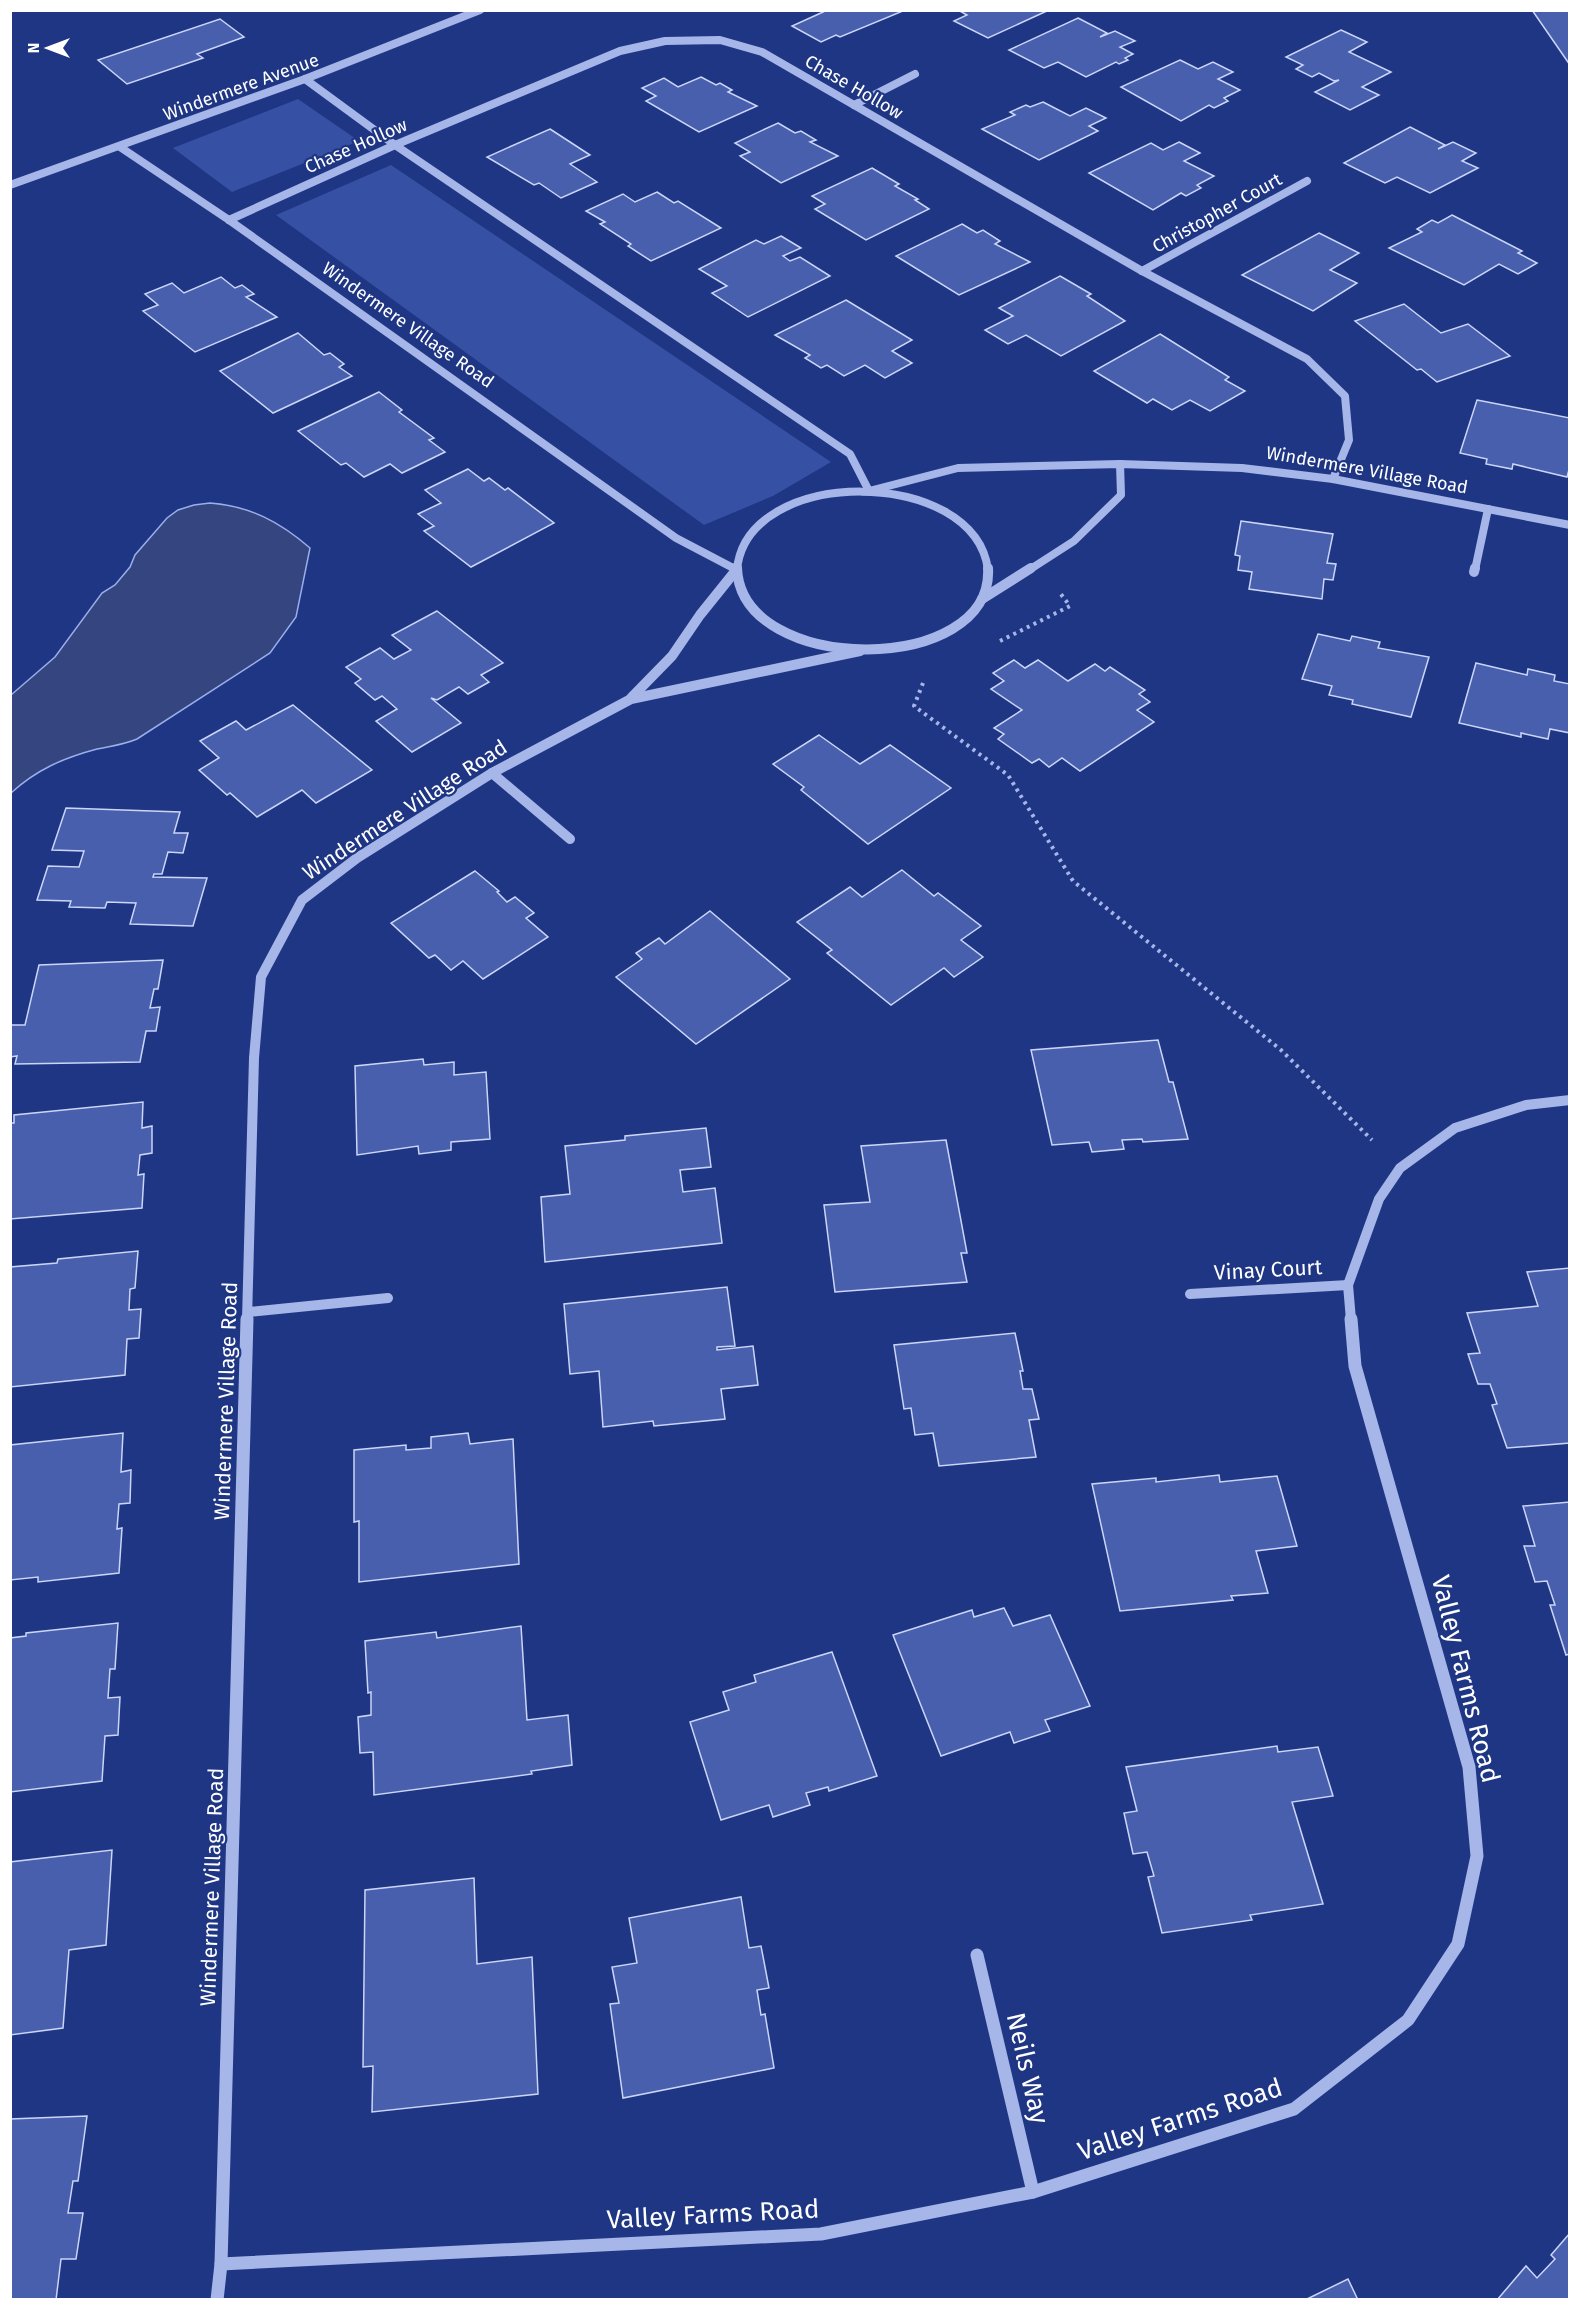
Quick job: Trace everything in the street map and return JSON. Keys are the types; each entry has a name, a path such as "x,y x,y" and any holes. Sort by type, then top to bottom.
{"street":[{"name":"Windermere Avenue","path":"10,185 305,80 480,10"},
{"name":"Chase Hollow","path":"229,220 395,145 620,51 665,41 720,40 762,52 1142,271 1307,359 1345,396 1349,440 1333,479"},
{"path":"854,105 915,74"},
{"path":"305,80 395,145 850,454 868,491"},
{"name":"Windermere Village Road","path":"120,147 229,220 676,538 737,569 743,593 760,615 787,634 822,646 860,651"},
{"name":"Christopher Court","path":"1142,271 1307,181"},
{"name":"Windermere Village Road","path":"217,2300 221,2264 254,1058 261,977 302,900 357,858 492,773 631,699 860,651 900,648 935,638 963,620 982,599 1074,541 1120,495 1120,464"},
{"name":"Windermere Village Road","path":"868,491 958,468 1120,464 1242,468 1333,479 1569,525"},
{"name":"Windermere Village Road","path":"631,699 672,656 700,615 737,569 744,543 763,521 792,504 810,498 829,493 868,491 906,496 940,508 967,526 984,549 990,574 982,599"},
{"path":"1474,572 1488,509"},
{"path":"492,773 570,839"},
{"name":"Valley Farms Road","path":"221,2264 821,2234 1033,2192 1294,2109 1408,2020 1458,1944 1477,1856 1469,1767 1355,1366 1348,1285 1379,1199 1400,1168 1455,1128 1527,1105 1569,1100"},
{"name":"Vinay Court","path":"1190,1294 1348,1285"},
{"path":"248,1312 388,1298"},
{"name":"Neils Way","path":"977,1954 1033,2192"}],"path":[{"path":"997,643 1070,606 1038,564"},
{"path":"924,679 914,706 1008,775 1073,881 1281,1050 1400,1168"}],"shaded area":[{"path":"298,99 359,141 232,192 173,148"},
{"path":"391,165 831,462 773,496 704,525 276,215"},
{"path":"210,503 238,508 264,517 287,530 310,548 296,617 270,653 137,739 61,761 40,771 11,793 11,695 55,657 102,593 115,585 130,567 135,555 167,518 178,510"}],"building":[{"path":"820,10 903,11 840,37 836,35 821,42 792,26 823,12"},
{"path":"958,10 1049,10 988,38 954,21 967,15"},
{"path":"1532,10 1570,10 1570,65"},
{"path":"1078,18 1107,33 1100,37 1115,31 1135,41 1120,47 1133,54 1125,58 1128,60 1119,64 1116,62 1086,77 1058,62 1044,68 1009,50"},
{"path":"220,19 244,37 197,54 203,58 127,84 98,60"},
{"path":"1341,30 1367,42 1349,52 1391,72 1362,87 1379,95 1350,110 1315,92 1339,80 1334,81 1319,73 1312,77 1296,69 1303,65 1286,57"},
{"path":"1180,60 1198,69 1213,62 1233,72 1218,79 1240,90 1224,98 1228,101 1214,108 1209,105 1181,121 1121,87"},
{"path":"701,77 716,85 720,83 732,90 728,92 757,106 699,132 646,101 656,96 642,88 664,78 678,87"},
{"path":"1043,102 1070,116 1086,108 1106,118 1089,126 1098,131 1039,160 982,129 1015,115 1010,112 1026,105 1030,107"},
{"path":"778,123 795,133 801,131 816,140 810,142 838,156 781,183 740,156 750,152 735,143"},
{"path":"1410,127 1445,145 1438,149 1453,142 1476,153 1462,161 1478,168 1430,193 1397,177 1385,183 1344,163"},
{"path":"550,129 590,155 570,164 597,182 561,198 539,183 534,185 487,157"},
{"path":"1179,142 1200,153 1184,161 1214,176 1197,185 1201,188 1186,196 1181,193 1153,210 1089,173 1151,143 1163,150"},
{"path":"872,168 899,184 895,186 918,199 915,200 929,209 866,240 815,209 825,204 812,196"},
{"path":"657,192 674,203 678,201 721,228 651,261 628,246 631,244 600,224 605,222 586,211 623,194 635,202"},
{"path":"1452,215 1522,251 1518,253 1537,263 1518,274 1499,264 1464,285 1389,248 1422,232 1417,229 1432,220 1438,223"},
{"path":"962,224 977,233 983,230 1000,241 995,244 1030,262 959,295 896,256"},
{"path":"1319,233 1359,253 1330,270 1357,283 1313,311 1242,275"},
{"path":"781,236 801,248 783,256 790,261 800,257 830,276 748,317 712,293 727,286 699,269 756,240 764,244"},
{"path":"1060,276 1091,294 1087,296 1125,321 1061,356 1026,335 1008,344 985,330 1013,316 999,308"},
{"path":"221,277 235,288 242,285 254,294 246,297 277,317 195,352 143,311 158,305 145,294 172,283 184,293"},
{"path":"846,300 912,340 892,351 912,363 885,378 865,365 844,376 827,365 821,368 805,358 810,355 775,335"},
{"path":"1404,304 1441,333 1468,324 1510,356 1437,382 1421,369 1417,370 1355,321"},
{"path":"298,333 324,355 330,353 344,364 339,367 352,376 273,413 220,371"},
{"path":"1160,334 1229,377 1225,380 1245,391 1210,411 1190,400 1172,410 1153,399 1147,403 1094,371"},
{"path":"379,392 402,410 399,412 434,438 429,440 445,452 402,473 390,464 364,477 346,463 341,465 298,431"},
{"path":"1477,400 1570,418 1570,466 1567,477 1513,464 1512,469 1486,464 1487,459 1460,453"},
{"path":"468,469 484,481 489,478 505,490 508,488 554,523 471,567 424,531 434,526 418,514 441,503 425,490"},
{"path":"1241,521 1333,534 1327,563 1336,564 1333,580 1324,579 1322,599 1249,589 1252,572 1238,570 1240,556 1235,555"},
{"path":"437,611 503,663 481,675 489,682 468,694 459,687 437,700 431,698 461,723 412,752 376,721 397,709 382,696 375,700 355,683 361,679 346,667 380,648 394,659 411,650 392,635"},
{"path":"1318,634 1350,641 1352,636 1380,642 1378,648 1429,657 1411,717 1352,704 1353,700 1329,695 1332,686 1302,679"},
{"path":"1014,660 1025,668 1038,660 1068,681 1095,664 1105,671 1110,667 1145,690 1139,694 1150,702 1137,710 1154,722 1080,771 1062,758 1049,767 1039,759 1032,763 998,739 1004,734 994,728 1022,710 991,689 1004,681 993,673"},
{"path":"1476,663 1527,675 1528,669 1555,675 1554,681 1570,684 1570,733 1550,729 1548,739 1521,733 1521,737 1459,723"},
{"path":"293,705 372,770 316,803 302,790 257,817 199,770 219,758 200,741 236,721 246,730"},
{"path":"819,735 860,764 890,745 951,788 868,844 801,790 804,787 773,764"},
{"path":"66,808 180,812 174,833 188,833 183,853 168,852 162,874 154,874 153,877 207,878 193,926 130,924 136,903 107,902 105,908 69,907 71,901 37,900 48,866 79,867 84,851 52,850"},
{"path":"902,870 934,896 938,893 981,926 961,940 983,957 954,977 944,968 891,1005 827,953 832,950 797,922 850,887 862,897"},
{"path":"475,871 499,891 497,892 507,902 515,897 534,913 526,918 548,937 483,979 463,961 451,970 435,955 429,958 391,923"},
{"path":"710,911 790,979 696,1044 616,977 642,959 636,953 659,938 665,944"},
{"path":"163,960 158,989 154,989 150,1008 160,1007 156,1031 146,1031 140,1062 15,1064 17,1056 10,1057 10,1025 25,1025 39,965"},
{"path":"1158,1040 1169,1082 1173,1082 1188,1139 1143,1142 1142,1139 1122,1140 1124,1149 1092,1152 1089,1142 1052,1145 1031,1050"},
{"path":"423,1059 424,1065 454,1062 454,1075 486,1072 490,1139 451,1142 451,1150 419,1154 418,1146 357,1155 355,1066"},
{"path":"143,1102 142,1128 152,1126 152,1153 140,1155 138,1175 144,1174 142,1208 10,1219 10,1123 14,1123 14,1115"},
{"path":"706,1128 711,1167 680,1170 683,1192 715,1188 722,1243 545,1262 541,1197 570,1194 565,1146 625,1140 625,1136"},
{"path":"946,1140 967,1253 961,1253 967,1282 835,1292 824,1205 870,1202 861,1146"},
{"path":"138,1251 135,1288 130,1289 129,1310 141,1309 139,1338 127,1339 125,1375 10,1387 10,1267 57,1263 58,1259"},
{"path":"1570,1268 1570,1443 1507,1448 1492,1405 1497,1404 1490,1384 1478,1384 1468,1354 1480,1353 1467,1313 1538,1306 1527,1272"},
{"path":"727,1287 735,1346 717,1347 717,1350 753,1346 758,1385 721,1389 725,1419 654,1426 653,1421 603,1427 599,1371 570,1374 564,1304"},
{"path":"1015,1333 1023,1371 1020,1371 1023,1389 1032,1389 1039,1419 1029,1420 1036,1457 939,1466 933,1433 915,1435 911,1408 904,1409 894,1345"},
{"path":"123,1433 121,1472 131,1470 130,1503 119,1504 117,1529 122,1528 119,1573 38,1582 38,1577 10,1580 10,1445"},
{"path":"468,1433 470,1444 513,1439 519,1564 359,1582 359,1521 354,1522 354,1450 406,1445 406,1450 431,1448 431,1437"},
{"path":"1219,1475 1220,1482 1277,1476 1297,1546 1256,1551 1268,1593 1231,1596 1233,1600 1120,1611 1092,1484 1156,1478 1156,1482"},
{"path":"1570,1502 1570,1654 1566,1655 1550,1605 1555,1605 1547,1581 1535,1582 1524,1546 1535,1546 1523,1506"},
{"path":"1004,1608 1013,1626 1050,1615 1090,1706 1045,1720 1050,1731 1014,1743 1010,1732 941,1756 893,1635 972,1610 974,1617"},
{"path":"118,1623 115,1669 110,1669 108,1698 120,1697 118,1735 105,1736 102,1781 10,1792 10,1638 26,1636 26,1633"},
{"path":"521,1626 527,1720 568,1715 572,1765 531,1771 532,1774 374,1795 373,1752 360,1753 358,1717 371,1715 371,1692 368,1693 365,1641 436,1632 437,1638"},
{"path":"832,1652 877,1776 829,1791 828,1787 806,1793 810,1805 773,1817 769,1805 721,1820 690,1722 729,1710 723,1692 756,1682 754,1675"},
{"path":"1277,1746 1278,1752 1318,1747 1333,1796 1292,1802 1323,1904 1250,1915 1252,1920 1162,1933 1148,1877 1154,1876 1147,1852 1133,1854 1124,1813 1137,1811 1126,1767"},
{"path":"112,1850 106,1945 69,1950 63,2028 10,2035 10,1862"},
{"path":"474,1878 477,1964 532,1957 538,2094 372,2112 373,2066 363,2067 365,1890"},
{"path":"741,1897 749,1948 761,1946 769,1988 757,1990 761,2015 765,2014 774,2068 623,2098 610,2004 619,2003 612,1967 637,1963 629,1918"},
{"path":"87,2116 78,2181 73,2181 68,2213 83,2213 76,2259 61,2259 56,2300 10,2300 10,2119"},
{"path":"1570,2233 1570,2300 1497,2300 1526,2266 1537,2278 1555,2259 1551,2255"},
{"path":"1348,2279 1358,2300 1305,2300"}]}
